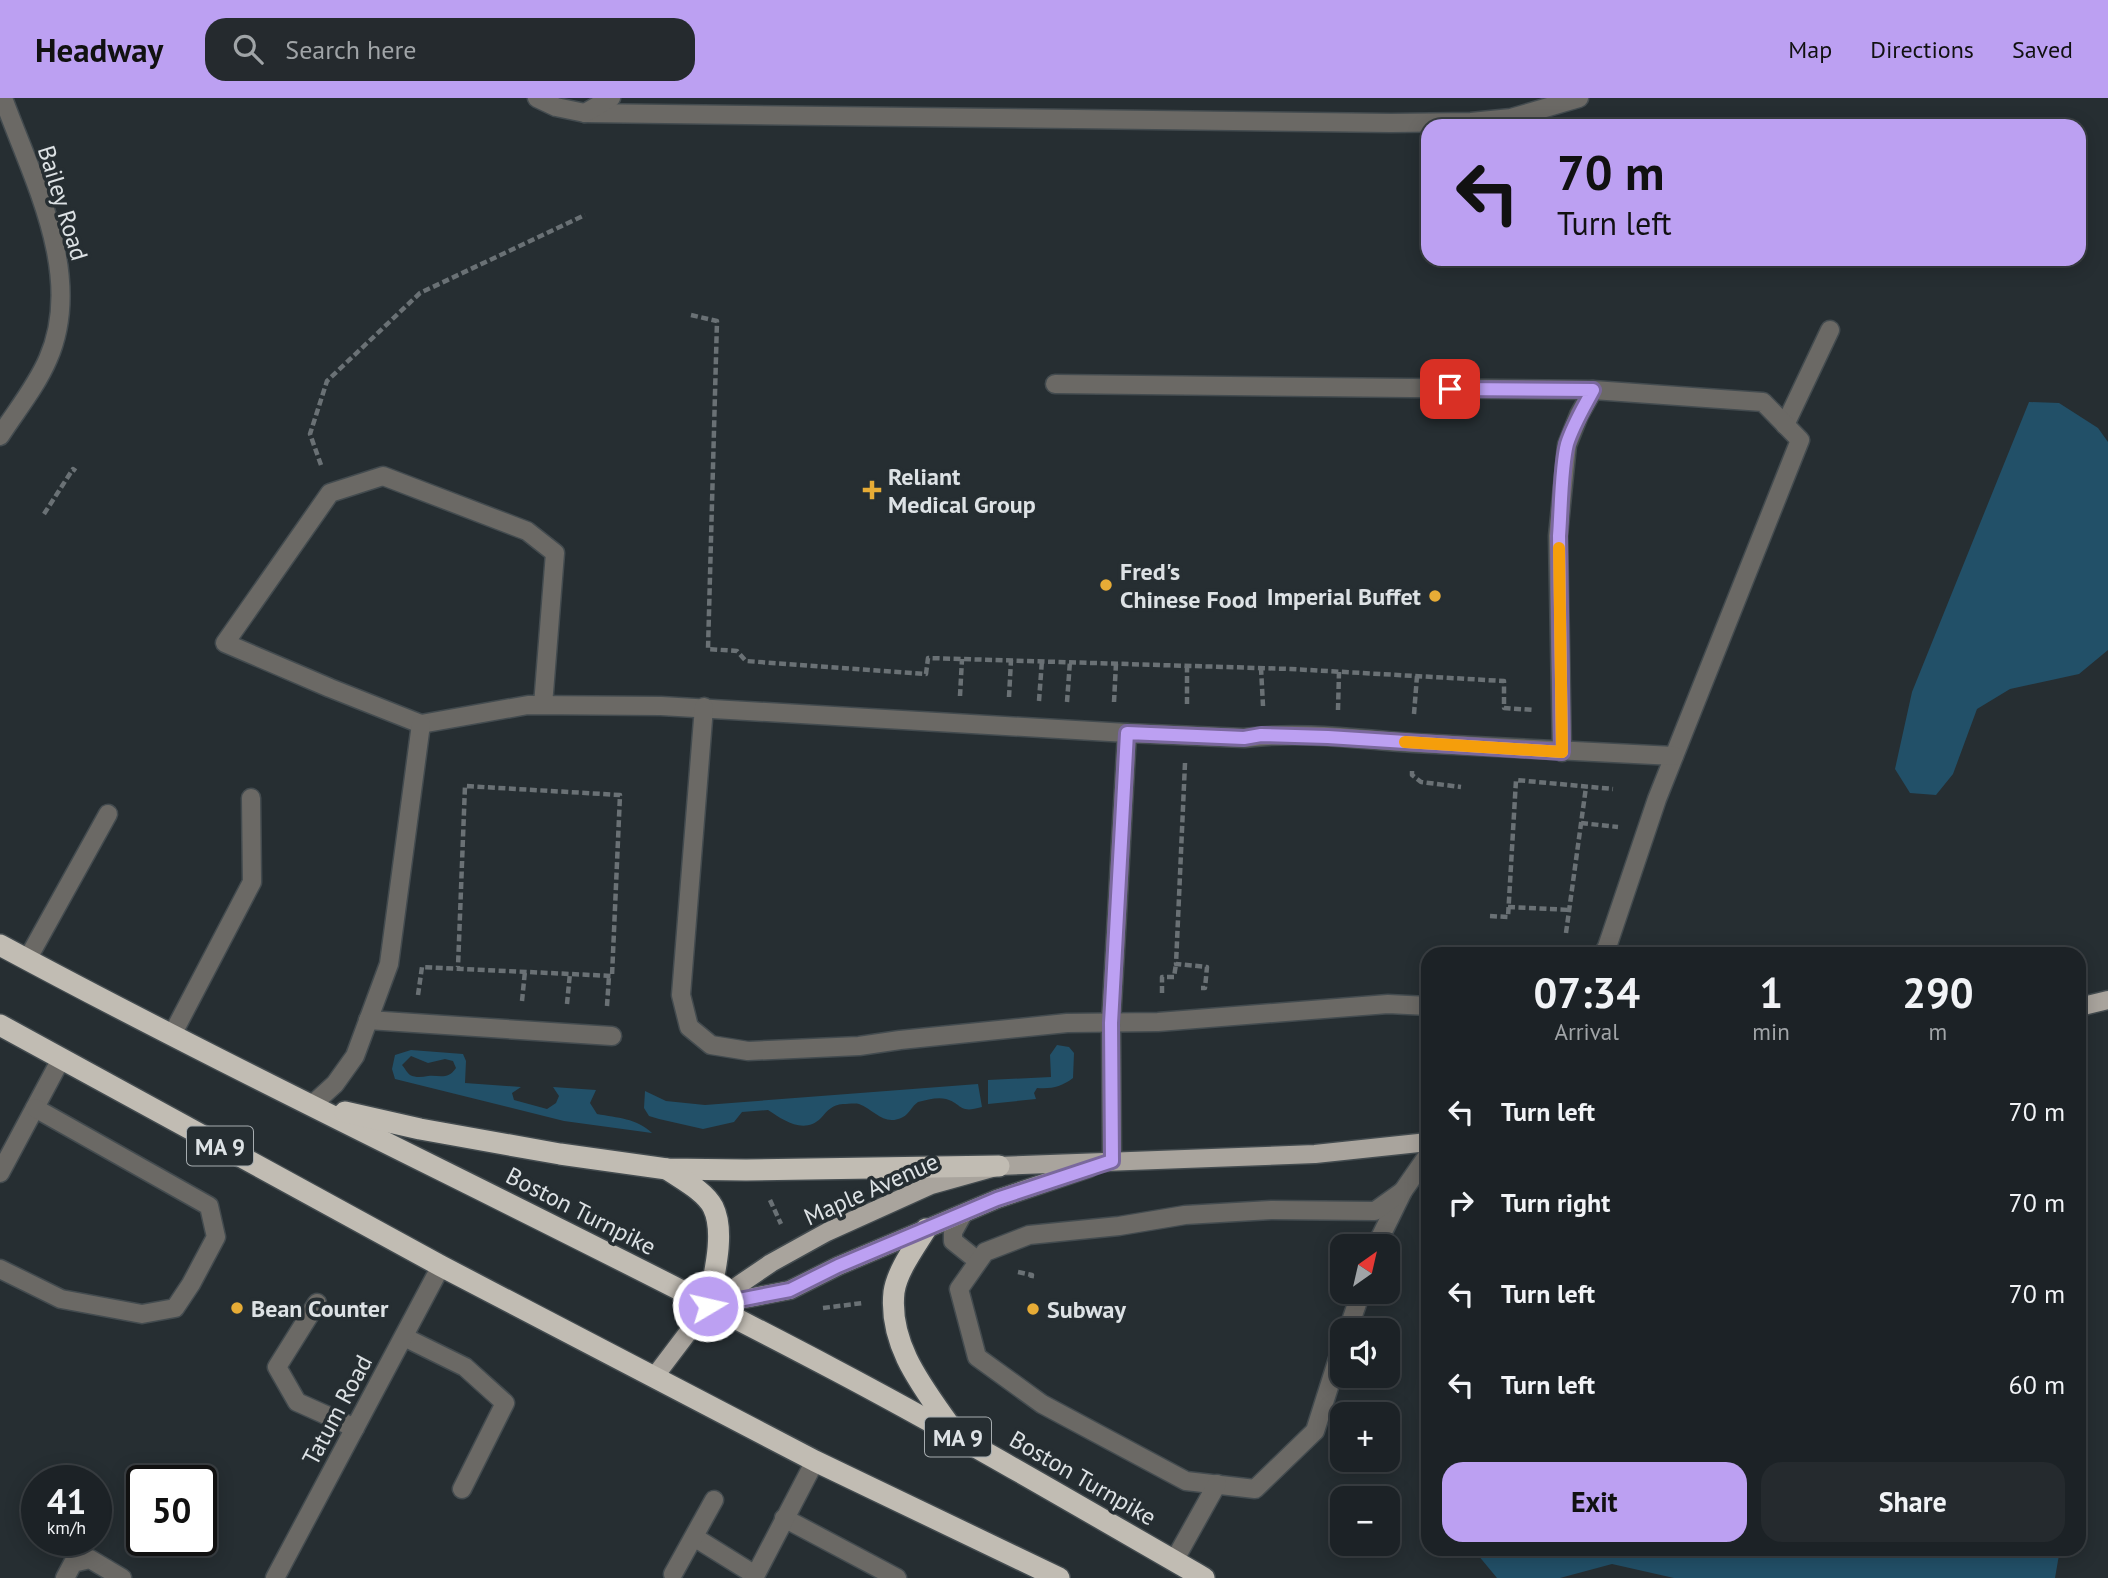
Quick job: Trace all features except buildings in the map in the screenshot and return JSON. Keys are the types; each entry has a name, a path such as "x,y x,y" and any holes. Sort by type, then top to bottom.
{"highway":[{"name":"Boston Turnpike","path":"0,946 825,1365 958,1437 1204,1578"},
{"name":"MA 9","path":"0,1025 441,1266 814,1461 1059,1578"},
{"path":"312,1105 432,1131 560,1154 667,1169 999,1167"},
{"path":"667,1169 697,1190 713,1207 718,1232 708,1306"},
{"path":"926,1229 894,1290 898,1341 916,1377 958,1437"}],"main road":[{"path":"2086,1005 2108,1000"},
{"name":"Maple Avenue","path":"655,1376 708,1306 771,1263 827,1232 931,1185 999,1167 1315,1154 1421,1143"},
{"name":"Maple Avenue","path":"708,1306 790,1290 838,1266 997,1199 1112,1161"}],"street":[{"name":"Bailey Road","path":"0,436 49,358 61,299 57,253 44,208 3,98"},
{"path":"537,98 556,107 585,113 1421,123"},
{"path":"585,113 611,98"},
{"path":"1496,119 1511,118 1579,98"},
{"path":"1785,425 1830,330"},
{"path":"1055,384 1593,390 1763,402 1800,440 1657,799 1607,947"},
{"path":"1562,752 1559,536 1567,445 1593,390"},
{"path":"543,705 555,553 527,531 383,476 330,493 225,643 421,724 528,705 704,707 1127,733 1244,738 1261,735 1328,737 1562,752 1674,756"},
{"path":"704,707 681,995 689,1027 711,1045 748,1051 859,1046 1067,1023 1158,1022 1388,1004 1421,1006"},
{"path":"312,1105 335,1084 355,1056 389,964 421,724"},
{"path":"1112,1161 1111,1023 1127,733"},
{"path":"172,1035 252,882 251,798"},
{"path":"27,960 108,814"},
{"path":"368,1020 612,1036"},
{"path":"0,1172 61,1059"},
{"path":"0,1269 61,1299 142,1314 174,1308 191,1284 215,1237 209,1206 35,1108"},
{"path":"1382,1234 1403,1191 1421,1165"},
{"path":"1330,1384 1315,1431 1255,1489 1186,1481 1042,1404 977,1357 959,1289 985,1252 1029,1235 1119,1226 1185,1214 1271,1210 1375,1211 1403,1191"},
{"path":"963,1213 953,1231 953,1241 978,1261"},
{"name":"Tatum Road","path":"275,1578 441,1266"},
{"path":"317,1303 277,1367 297,1402 355,1428"},
{"path":"404,1337 464,1367 505,1403 461,1489"},
{"path":"694,1537 755,1576 814,1461"},
{"path":"1174,1561 1217,1484"},
{"path":"673,1574 714,1500"},
{"path":"784,1518 897,1578"},
{"path":"65,1578 74,1563 90,1559 122,1578"}],"path":[{"path":"330,493 310,434 327,381 421,293 585,215"},
{"path":"691,315 717,321 708,649 737,651 746,661 926,674 928,658 1187,665 1504,681 1504,708 1562,712"},
{"path":"44,514 73,469 76,471"},
{"path":"959,722 962,659"},
{"path":"1007,725 1011,660"},
{"path":"1039,701 1042,660"},
{"path":"1067,703 1070,661"},
{"path":"1114,702 1116,663"},
{"path":"1187,665 1187,704"},
{"path":"1261,668 1263,706"},
{"path":"1338,711 1339,672"},
{"path":"1414,715 1417,676"},
{"path":"1172,992 1161,993 1162,978 1174,977 1176,964 1185,758"},
{"path":"1413,766 1412,775 1421,782 1461,787"},
{"path":"1490,916 1508,917 1516,780 1613,789"},
{"path":"414,1023 422,967 612,976 620,795 465,786 458,967"},
{"path":"1566,933 1586,787"},
{"path":"1508,907 1570,910"},
{"path":"1176,964 1207,967 1205,988 1194,989"},
{"path":"769,1199 786,1234"},
{"path":"822,1308 871,1301"}],"shaded area":[{"path":"2029,402 2059,403 2098,428 2108,442 2108,650 2079,674 2010,689 1977,709 1953,774 1936,795 1910,793 1895,769 1912,692"},
{"path":"1057,1045 1069,1047 1074,1053 1073,1078 1056,1087 1037,1088 1034,1093 1036,1099 988,1104 988,1080 1051,1077 1050,1055"},
{"path":"411,1050 463,1054 466,1061 465,1083 521,1087 512,1093 514,1100 547,1109 556,1103 559,1096 553,1087 596,1090 590,1103 597,1114 633,1121 652,1133 564,1121 395,1079 392,1069 395,1055","holes":["411,1056 428,1063 445,1059 453,1061 456,1068 447,1076 417,1077 409,1074 402,1065"]},
{"path":"978,1084 982,1107 965,1109 946,1099 932,1099 918,1102 905,1116 896,1120 885,1119 859,1104 843,1104 828,1110 821,1118 808,1125 794,1124 768,1110 742,1112 734,1122 703,1129 649,1116 644,1108 645,1091 666,1101 705,1105"},
{"path":"1479,1556 2059,1556 2055,1578 1674,1578 1612,1564 1560,1578 1497,1578"}],"slow traffic":[{"path":"1405,742 1562,752 1559,548"}],"place":[{"name":"Reliant Medical Group","path":"872,490"},
{"name":"Fred's Chinese Food","path":"1106,585"},
{"name":"Imperial Buffet","path":"1435,596"},
{"name":"Bean Counter","path":"237,1308"},
{"name":"Subway","path":"1033,1309"}],"route":[{"path":"708,1306 790,1290 838,1266 997,1199 1112,1161 1111,1023 1127,733 1244,738 1261,735 1328,737 1562,752 1560,513 1567,445 1593,390 1450,389"}]}
